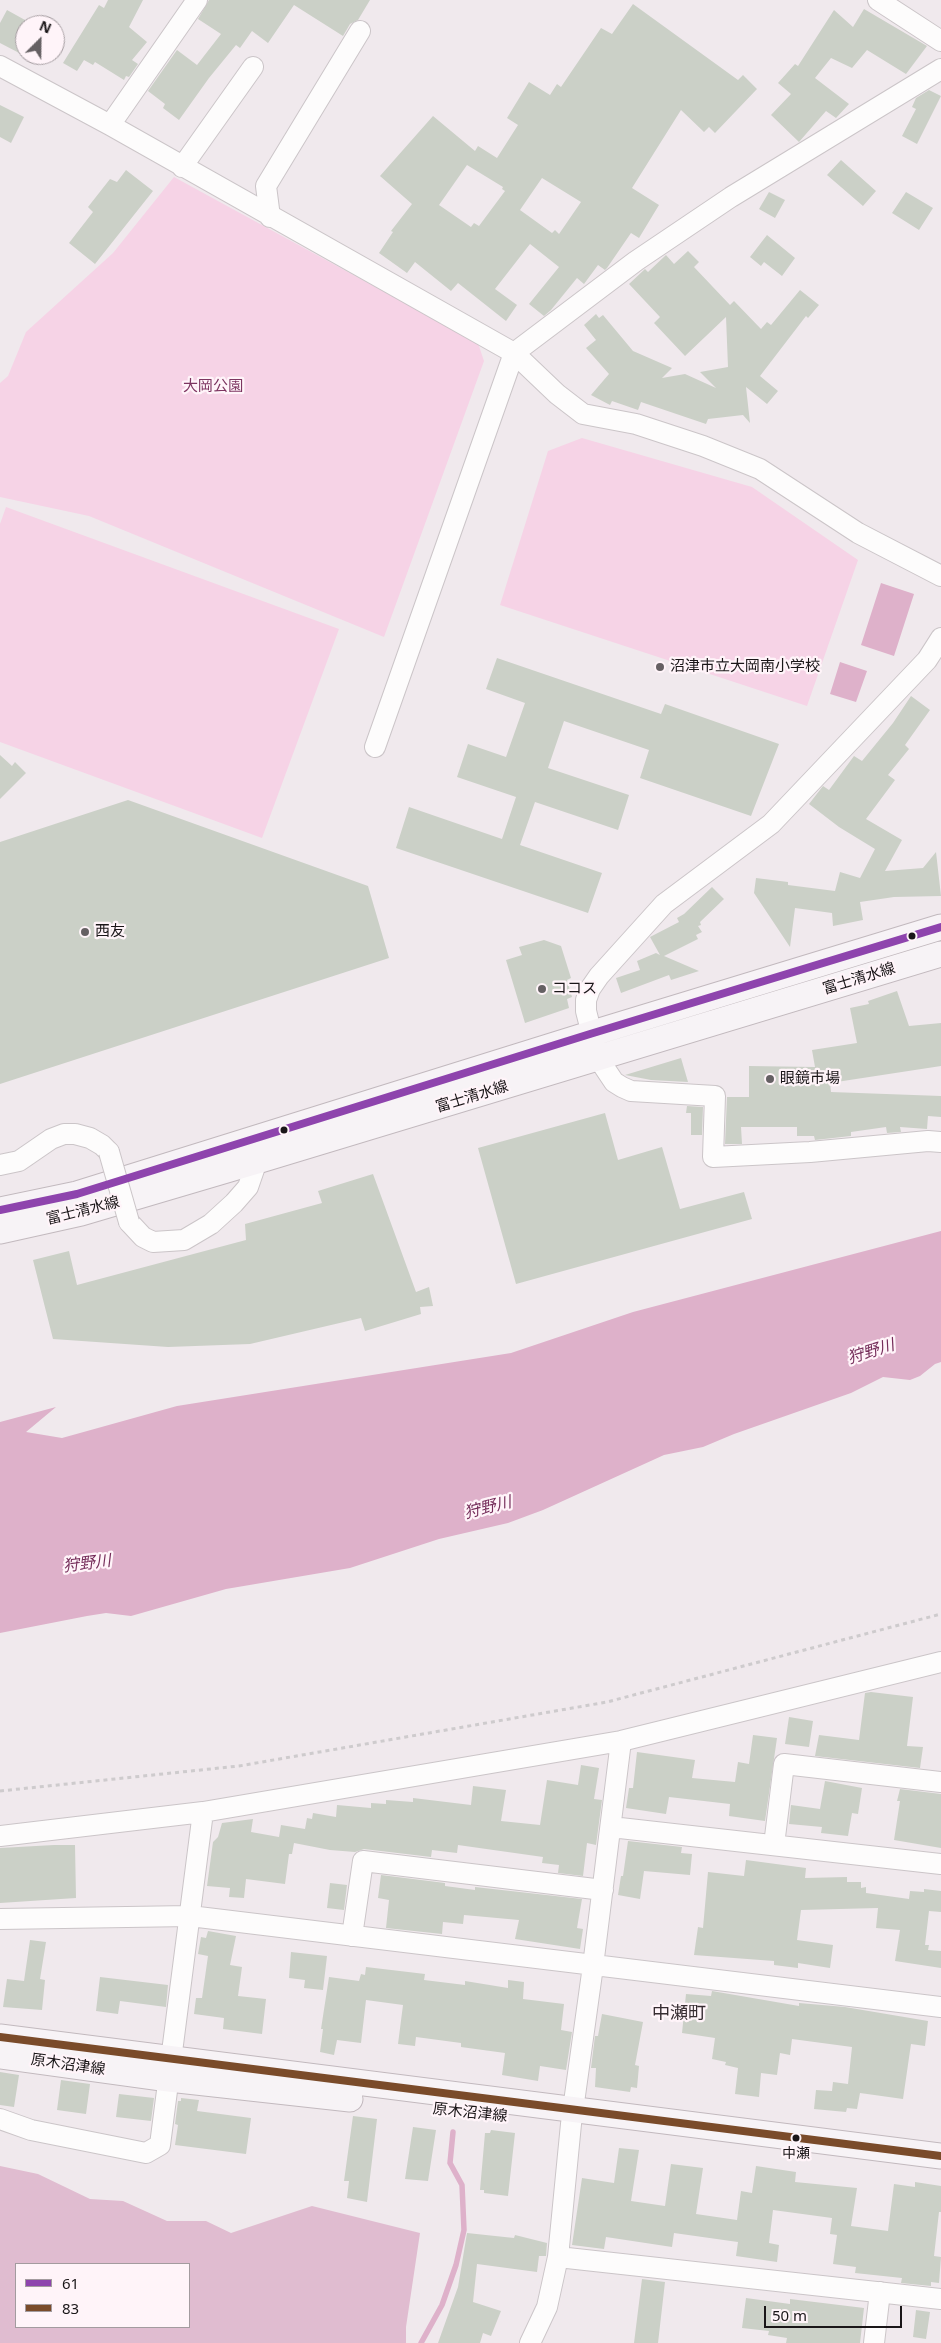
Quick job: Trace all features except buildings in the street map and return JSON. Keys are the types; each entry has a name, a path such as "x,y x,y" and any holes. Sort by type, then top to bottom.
{"main road":[{"name":"富士清水線","path":"0,1210 77,1194 590,1034 941,928"},
{"name":"富士清水線","path":"0,1231 81,1213 257,1162 941,954"},
{"name":"原木沼津線","path":"0,2038 171,2069"},
{"name":"原木沼津線","path":"0,2056 171,2069 572,2117 941,2156"},
{"name":"原木沼津線","path":"572,2117 941,2169"}],"street":[{"path":"110,125 198,0"},
{"path":"878,0 940,38"},
{"path":"270,217 266,186 360,31"},
{"path":"0,66 110,125 514,353 556,394 583,414 636,424 703,446 760,469 858,533 941,576"},
{"path":"182,167 253,67"},
{"path":"375,747 514,353 636,261 731,197 941,69"},
{"path":"941,638 934,665 771,824 664,904 590,989 586,1000 590,1034 598,1058 614,1082 631,1091 715,1096 713,1157 810,1152 928,1141 941,1142"},
{"path":"0,1165 19,1161 51,1139 64,1134 75,1134 90,1138 109,1152 129,1222 143,1237 153,1242 184,1240 211,1224 248,1187 257,1162"},
{"path":"0,1836 204,1812 621,1741 941,1662"},
{"path":"530,2343 546,2307 558,2257 572,2117 621,1741"},
{"path":"774,1845 784,1764 941,1782"},
{"path":"0,2119 31,2130 146,2153 160,2145 204,1812"},
{"path":"611,1827 941,1864"},
{"path":"352,1936 362,1861 603,1890"},
{"path":"0,1919 190,1916 941,2007"},
{"path":"558,2257 941,2299"},
{"path":"874,2343 880,2292"}],"path":[{"path":"0,1792 239,1766 607,1702 941,1614"}],"green space":[{"name":"大岡公園","path":"174,177 478,343 484,361 384,637 89,516 0,497 0,383 8,376 26,332 113,253"},
{"path":"582,438 752,487 858,560 807,706 500,605 548,451"},
{"path":"6,507 339,629 262,838 0,742 0,524"}],"shaded area":[{"path":"0,2166 38,2174 90,2199 123,2201 167,2221 206,2221 231,2233 312,2206 420,2233 406,2327 406,2343 0,2343"}],"water":[{"path":"881,583 914,594 894,656 861,645"},
{"path":"840,662 867,671 856,702 830,694"},
{"name":"狩野川","path":"941,1231 941,1362 935,1364 920,1376 910,1380 883,1377 851,1393 734,1434 703,1447 664,1455 543,1510 508,1523 439,1539 350,1568 226,1589 131,1616 106,1613 0,1633 0,1422 56,1407 26,1432 62,1438 177,1406 511,1353 633,1312"}],"waterway":[{"path":"421,2343 442,2305 456,2265 464,2230 462,2185 450,2163 453,2132"}],"transit line":[{"name":"61","path":"0,1210 77,1194 941,927"},
{"name":"83","path":"0,2037 941,2156"}],"place":[{"name":"沼津市立大岡南小学校","path":"660,667"},
{"name":"西友","path":"85,932"},
{"name":"ココス","path":"542,989"},
{"name":"眼鏡市場","path":"770,1079"},
{"name":"中瀬","path":"796,2138"}],"district":[{"name":"中瀬町","path":"679,2014"}]}
